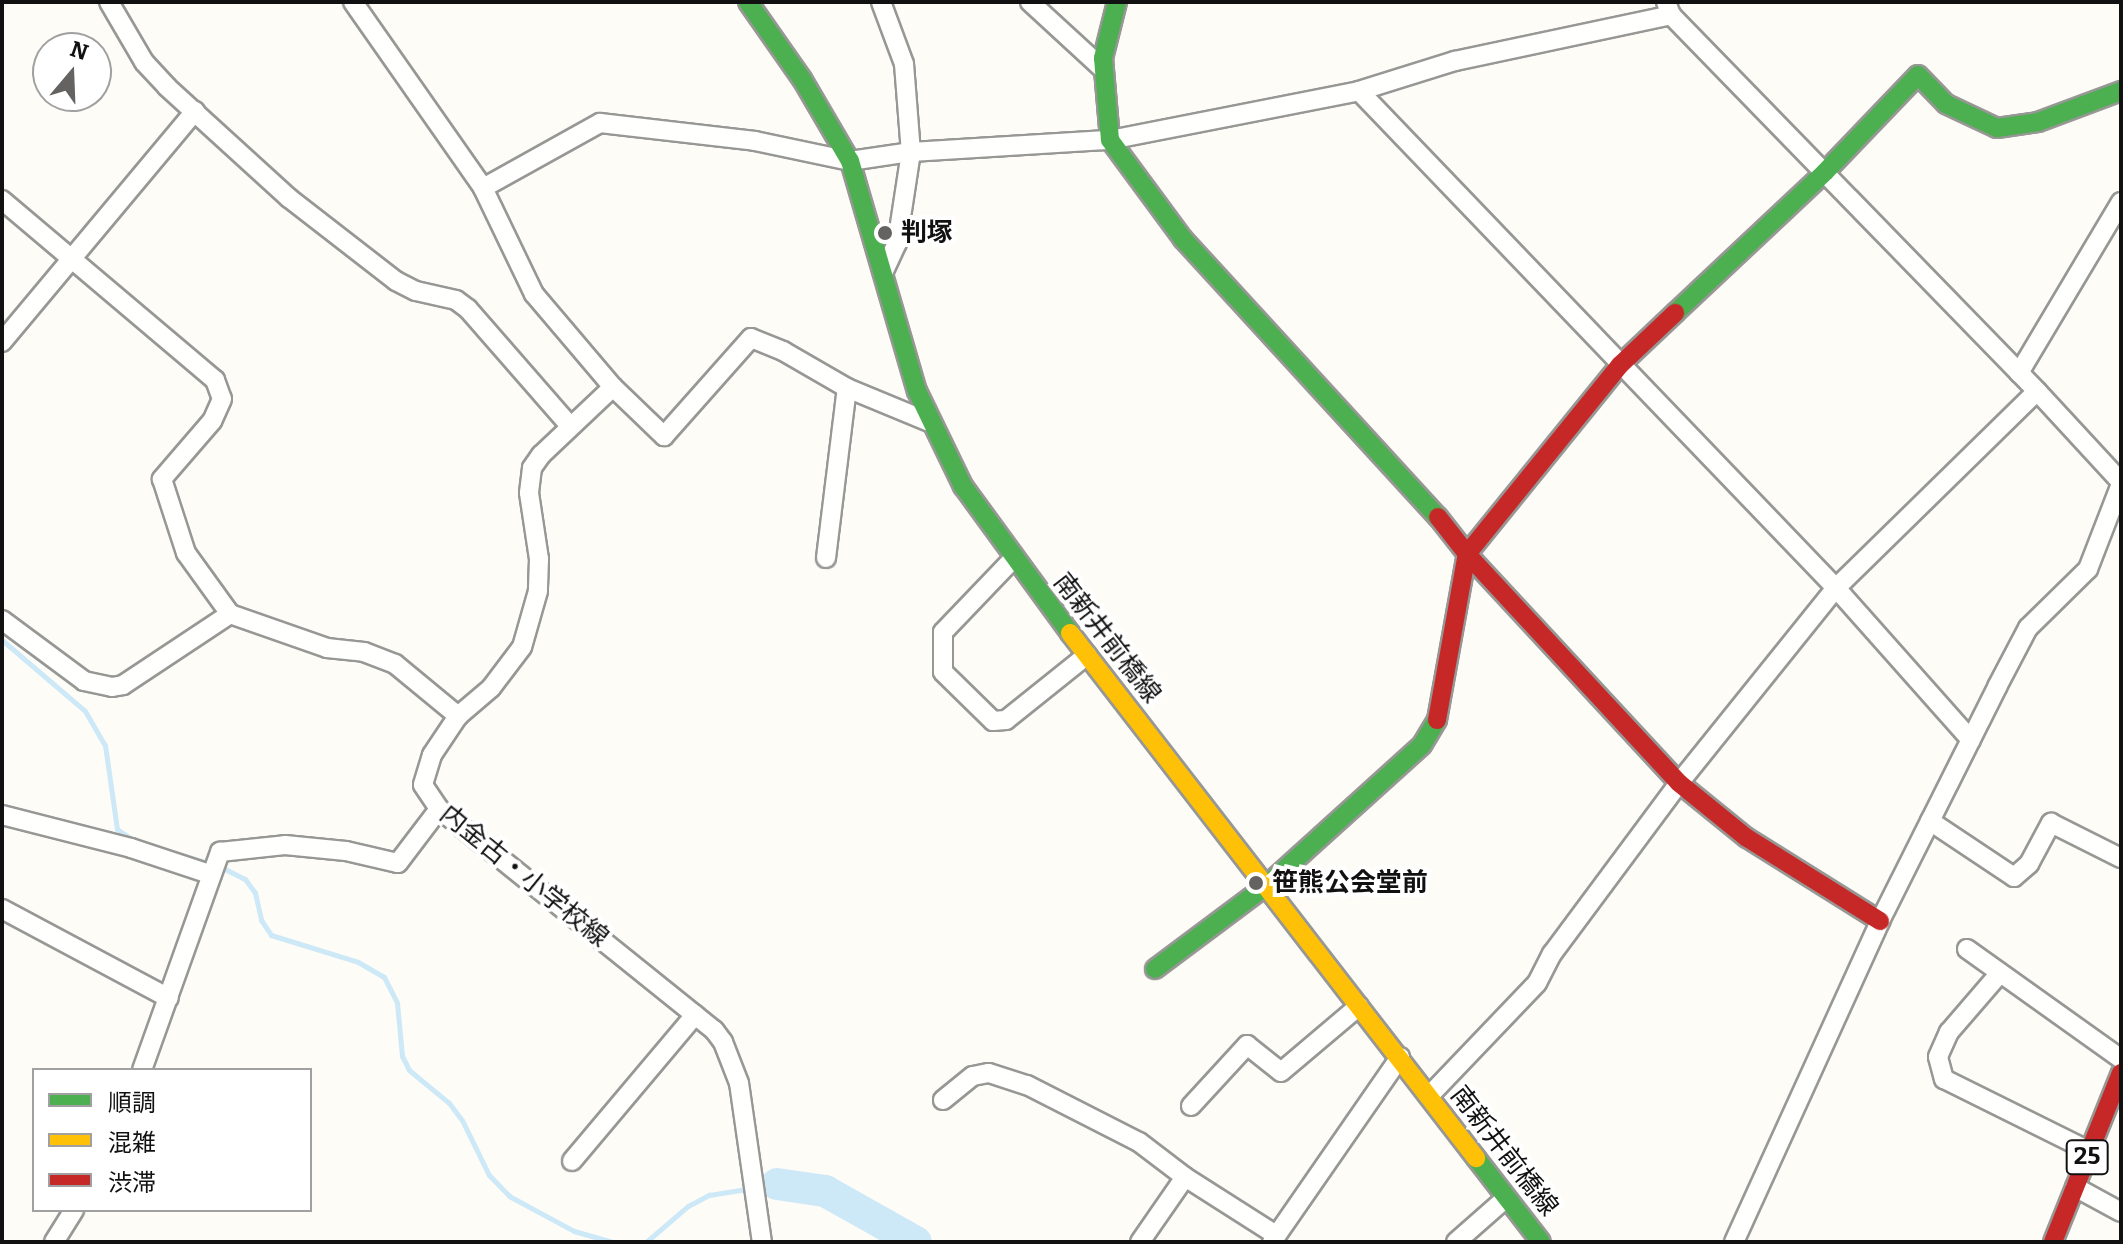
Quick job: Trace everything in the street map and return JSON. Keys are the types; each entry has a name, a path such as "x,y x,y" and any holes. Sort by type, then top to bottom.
{"street":[{"path":"109,2 144,62 289,198 396,281 416,291 456,300 468,309 570,426"},
{"path":"353,2 483,188 534,294 613,387 664,436 751,338 793,356 847,388 929,422"},
{"name":"南新井前橋線","path":"748,2 802,79 850,161 907,359 929,422 963,486 1013,559 1541,1242"},
{"path":"881,2 904,64 911,152 897,243 883,273"},
{"path":"1030,2 1104,70"},
{"path":"1117,2 1104,70 1110,140 1183,239 1414,487 1467,554 1679,783 1747,838 1880,921"},
{"path":"483,188 600,123 755,141 850,161 911,152 1110,140 1359,91 1455,61 1668,8 2037,391 2121,483 2088,569 2028,628 1880,921 1734,1242"},
{"path":"1155,969 1266,886 1422,745 1436,725 1467,554 1620,365 1825,172 1918,75 1946,104 1997,128 2038,122 2121,91"},
{"path":"1359,91 1836,588 1971,740"},
{"path":"2,342 195,111"},
{"path":"2,200 215,380 222,399 212,421 162,479 186,553 230,614 315,644 364,652 395,664 458,716"},
{"path":"2019,373 2121,202"},
{"name":"内金古・小学校線","path":"613,387 570,426 532,468 529,493 539,559 538,591 522,647 491,688 458,716 425,770 423,785 439,809 695,1015 723,1042 735,1066 762,1242"},
{"path":"826,558 847,388"},
{"path":"1429,1096 1537,983 1552,954 1679,783 1836,588 2037,391"},
{"path":"1013,559 943,632 943,672 993,721 1006,720 1087,655"},
{"path":"2,620 84,681 112,687 123,685 230,614"},
{"path":"143,1068 220,852 285,845 346,851 398,863 439,809"},
{"path":"2,815 131,848 212,875"},
{"path":"1930,821 2014,877 2029,864 2051,823 2121,858"},
{"path":"2,909 169,998"},
{"path":"1967,949 2121,1059"},
{"path":"2000,973 1949,1032 1938,1057 1944,1079 2089,1151"},
{"path":"1191,1106 1247,1045 1281,1072 1359,1006"},
{"path":"572,1161 695,1015"},
{"path":"943,1100 973,1076 989,1073 1027,1085 1139,1142 1274,1238 1400,1057"},
{"name":"25","path":"2053,1242 2121,1073"},
{"path":"1140,1242 1185,1177"},
{"path":"2075,1187 2121,1212"},
{"path":"1456,1242 1506,1198"},
{"path":"54,1242 73,1212"}],"waterway":[{"path":"2,640 85,711 105,745 117,829 135,841"},
{"path":"171,852 212,864"},
{"path":"221,867 245,879 255,893 261,920 271,935 358,962 384,977 397,1003 402,1056 409,1070 449,1103 462,1120 489,1175 509,1196 574,1231 612,1242"},
{"path":"646,1242 688,1206 709,1195 777,1184"},
{"path":"777,1184 825,1191 916,1242"}],"traffic: fast":[{"path":"748,2 802,79 850,161 917,391 963,486 1070,633"},
{"path":"1117,2 1103,58 1110,140 1183,239 1438,517"},
{"path":"1675,313 1825,172 1918,75 1946,104 1997,128 2038,122 2121,91"},
{"path":"1155,969 1266,886 1422,745 1437,720"},
{"path":"1476,1158 1541,1242"}],"traffic: slow":[{"path":"1070,633 1476,1158"}],"traffic: jam":[{"path":"1437,720 1467,554 1620,365 1675,313"},
{"path":"1438,517 1467,554 1679,783 1747,838 1880,921"},
{"path":"2053,1242 2121,1073"}],"place":[{"name":"判塚","path":"885,233"},
{"name":"笹熊公会堂前","path":"1256,883"}]}
